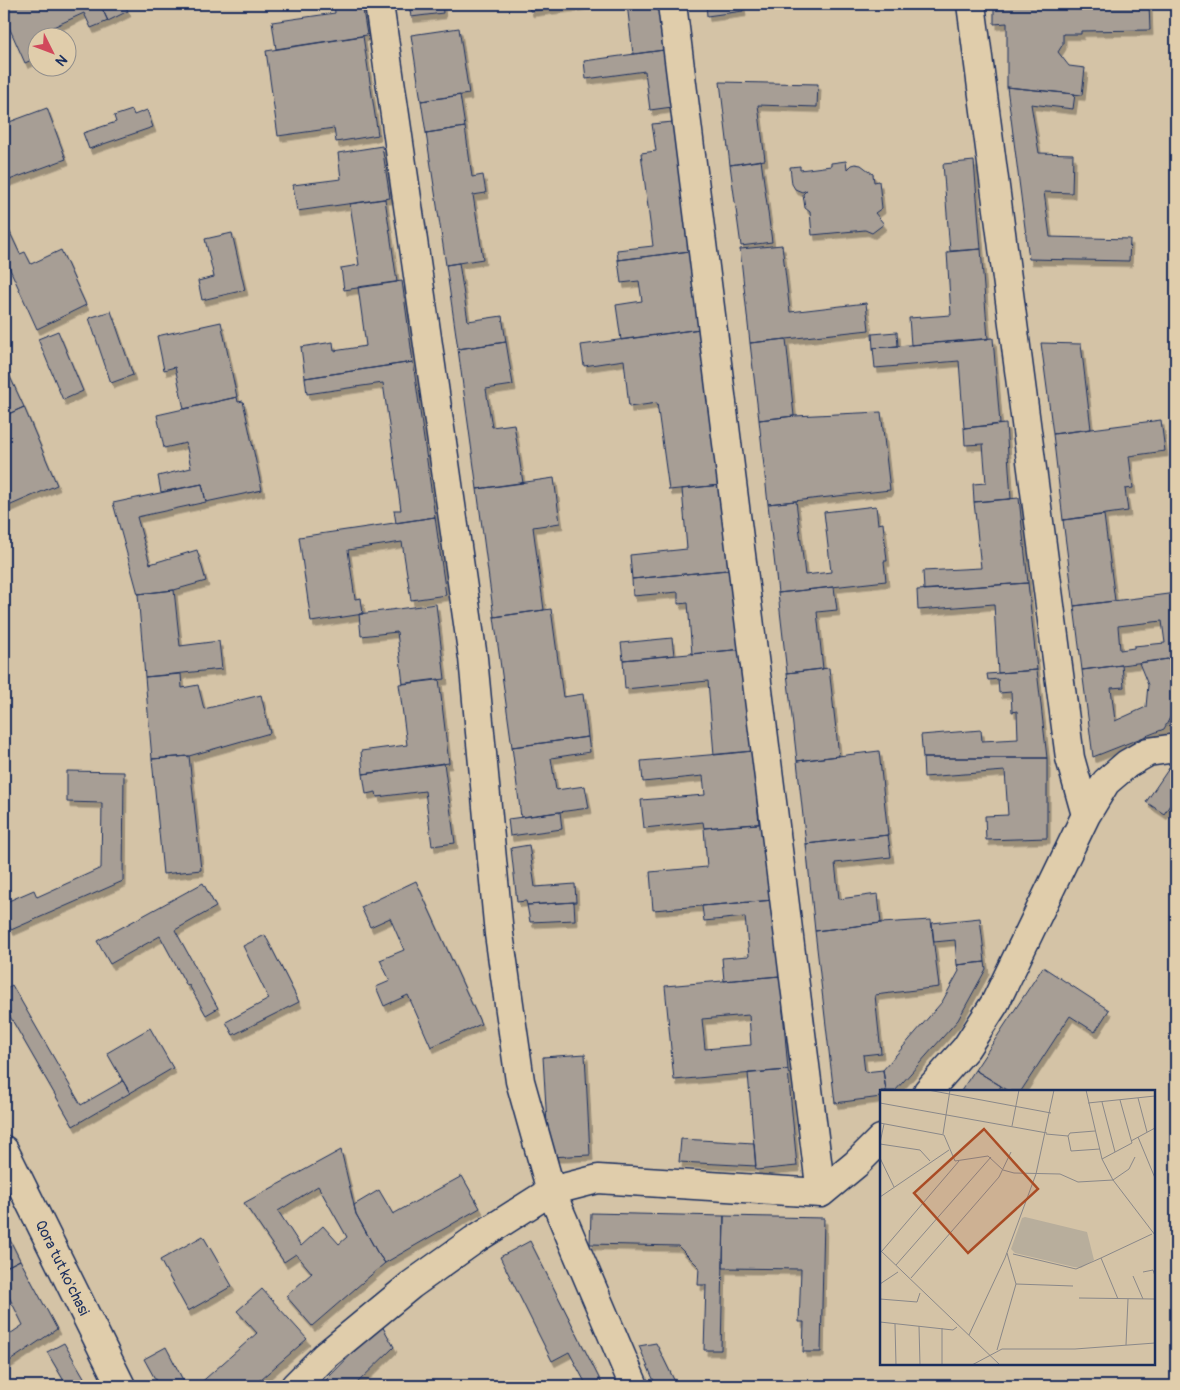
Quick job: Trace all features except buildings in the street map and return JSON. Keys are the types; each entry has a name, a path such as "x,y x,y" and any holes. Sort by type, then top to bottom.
{"street":[{"path":"379,4 473,658 498,934 520,1081 551,1190 634,1386"},
{"path":"672,4 821,1193"},
{"path":"971,4 1070,758 1086,815"},
{"path":"929,1090 966,1048 995,1003 1086,815 1106,782 1127,764 1148,752 1176,748"},
{"path":"295,1386 324,1356 412,1285 474,1240 551,1190 598,1180 821,1193 880,1141"},
{"name":"Qora tut ko'chasi","path":"4,1150 120,1386"}]}
